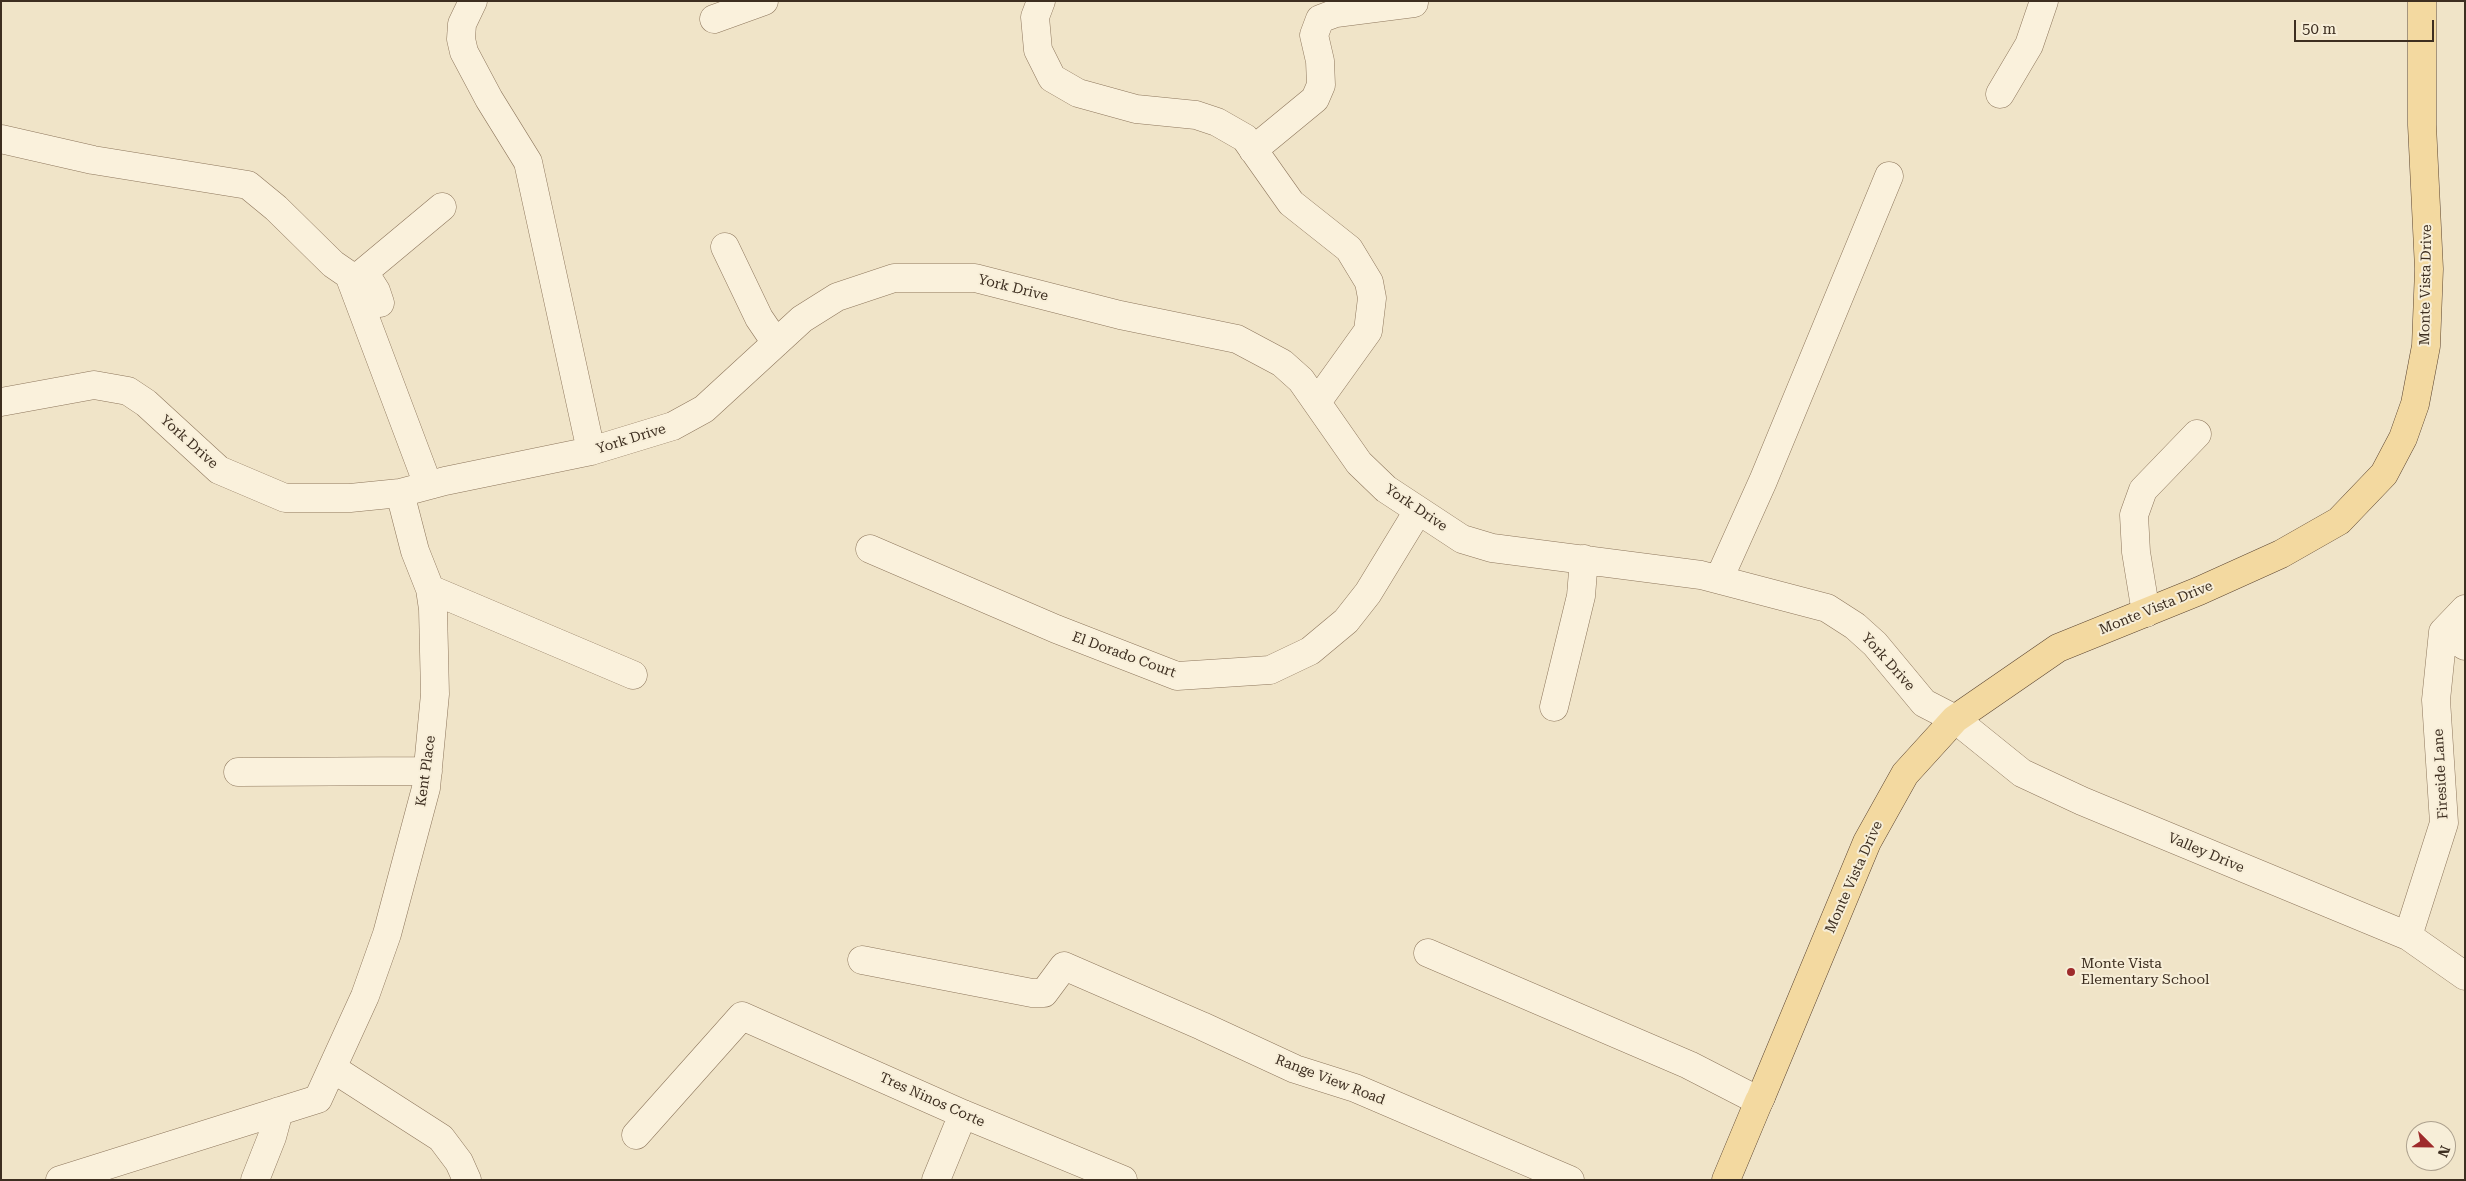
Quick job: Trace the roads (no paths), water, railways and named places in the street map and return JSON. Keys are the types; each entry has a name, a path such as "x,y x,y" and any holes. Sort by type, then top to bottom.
{"main road":[{"name":"Monte Vista Drive","path":"1726,1180 1867,842 1905,774 1955,719 2058,648 2281,554 2339,520 2384,474 2403,438 2415,404 2426,346 2429,269 2422,125 2422,1"}],"street":[{"path":"473,1 462,24 461,39 464,52 488,99 528,162 591,451"},
{"path":"714,19 764,1"},
{"path":"1020,1 1021,19 1026,27 1037,35"},
{"path":"1041,1 1035,17 1038,50 1052,78 1078,93 1136,109 1196,115 1217,122 1245,138 1291,203 1349,249 1369,282 1372,298 1368,331 1317,402"},
{"path":"2000,94 2029,45 2044,1"},
{"path":"1253,150 1315,99 1321,85 1320,61 1314,34 1320,19 1336,13 1414,3"},
{"path":"1,139 93,160 248,185 276,208 333,264 349,275 437,483"},
{"path":"1719,579 1762,482 1889,176"},
{"path":"437,483 410,392 376,291 364,272 442,208"},
{"path":"725,247 759,318 776,343"},
{"name":"York Drive","path":"1,402 94,385 128,391 146,403 219,470 285,498 350,498 400,493 437,483 591,451 673,426 704,409 802,319 838,297 894,278 975,278 1120,315 1237,340 1282,363 1301,380 1359,463 1386,489 1462,539 1492,548 1584,559 1719,579 1827,608 1855,626 1875,644 1924,703 1955,719"},
{"path":"2146,612 2136,552 2134,515 2143,490 2197,434"},
{"name":"Kent Place","path":"60,1180 318,1099 365,996 387,934 426,788 435,694 433,609 430,589 415,551 400,493"},
{"name":"El Dorado Court","path":"870,548 1056,629 1177,676 1270,670 1310,651 1346,621 1368,594 1418,511"},
{"path":"1554,707 1580,596 1584,559"},
{"path":"430,589 633,675"},
{"path":"2454,639 2465,609"},
{"name":"Fireside Lane","path":"2408,936 2444,823 2436,700 2454,639"},
{"name":"Valley Drive","path":"1955,719 2022,773 2082,801 2408,936 2465,976"},
{"path":"238,772 428,771"},
{"path":"1428,953 1688,1064 1760,1099"},
{"name":"Range View Road","path":"862,960 1032,993 1044,992 1064,966 1295,1069 1355,1088 1570,1180"},
{"name":"Tres Ninos Corte","path":"636,1134 742,1016 963,1114 1123,1180"},
{"path":"332,1068 441,1138 459,1162 467,1180"},
{"path":"254,1180 272,1137 279,1111"},
{"path":"936,1180 963,1114"}],"place":[{"name":"Monte Vista Elementary School","path":"2071,972"}]}
